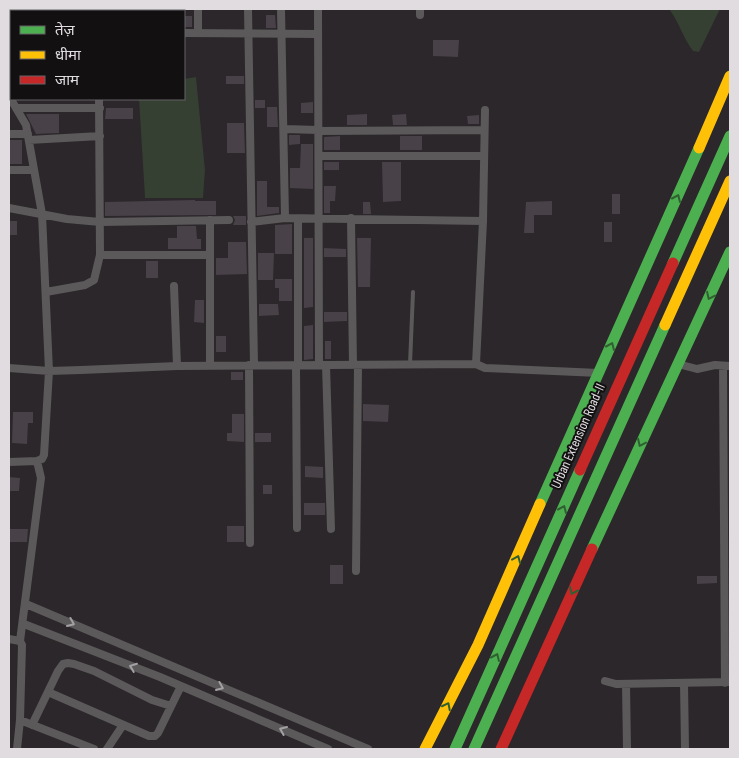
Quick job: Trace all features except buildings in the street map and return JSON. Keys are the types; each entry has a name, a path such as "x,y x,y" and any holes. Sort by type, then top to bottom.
{"main road":[{"path":"425,749 478,645 514,566 598,373 650,260 730,74"},
{"name":"Urban Extension Road-II","path":"455,749 730,136"},
{"path":"474,749 730,181"},
{"path":"501,749 615,498 730,252"}],"street":[{"path":"198,9 198,33"},
{"path":"248,9 251,222 250,543"},
{"path":"281,9 285,218"},
{"path":"318,9 319,218 323,365 331,529"},
{"path":"185,33 318,34"},
{"path":"9,462 37,462 44,455 49,371 42,214 25,122 10,100"},
{"path":"46,292 85,285 94,280 100,255 100,100"},
{"path":"16,108 100,108"},
{"path":"476,364 483,220 485,110"},
{"path":"284,129 484,130"},
{"path":"9,134 28,137 100,136"},
{"path":"319,156 484,156"},
{"path":"9,170 34,170"},
{"path":"9,208 67,219 100,222 229,220"},
{"path":"251,222 285,218 483,220"},
{"path":"351,218 356,365 356,571"},
{"path":"297,528 298,219"},
{"path":"210,220 210,366"},
{"path":"100,255 210,255"},
{"path":"174,286 177,366"},
{"path":"9,368 49,371 177,366 476,364 485,368 598,373"},
{"path":"605,682 626,684 728,682 727,366 715,365 697,369 678,364"},
{"path":"17,749 20,720 22,645 20,641 24,624 41,478 37,462"},
{"path":"26,604 368,749"},
{"path":"24,624 181,686 328,749"},
{"path":"9,639 20,641"},
{"path":"32,725 58,671 63,664 68,663 94,671 152,700 171,706"},
{"path":"684,683 685,749"},
{"path":"626,684 627,749 634,749"},
{"path":"48,692 149,736 155,736 181,686"},
{"path":"20,720 94,749"},
{"path":"107,749 123,725"}],"lane":[{"path":"410,364 413,292"}],"green space":[{"path":"669,9 720,9 699,52 693,51"},
{"path":"196,77 205,170 203,198 145,198 139,100 185,100 185,79"}],"traffic: fast":[{"path":"673,263 730,136"},
{"path":"540,504 699,148"},
{"path":"592,549 730,252"},
{"path":"474,749 665,325"},
{"path":"455,749 580,470"}],"traffic: slow":[{"path":"699,148 730,76"},
{"path":"665,325 730,181"},
{"path":"425,749 478,645 540,504"}],"traffic: jam":[{"path":"580,470 673,263"},
{"path":"501,749 592,549"}]}
